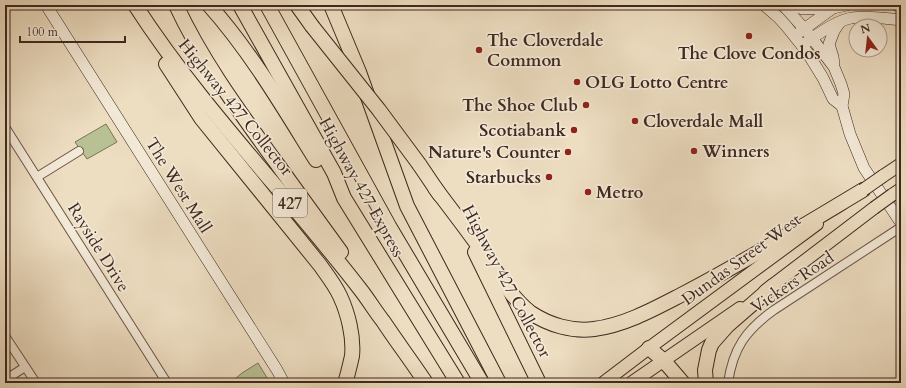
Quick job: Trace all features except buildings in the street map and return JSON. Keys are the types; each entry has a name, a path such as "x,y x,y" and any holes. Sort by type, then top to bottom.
{"highway":[{"name":"Highway 427 Collector","path":"135,5 178,67 219,119 267,174 361,290 426,383"},
{"path":"176,5 208,65 241,114 366,286 433,383"},
{"path":"209,5 226,23 264,77 326,176 344,198"},
{"name":"Highway 427 Express","path":"240,5 334,173 344,198 458,383"},
{"name":"Highway 427 Express","path":"267,5 389,226 482,383"},
{"name":"Highway 427 Collector","path":"297,5 419,164 468,239 538,381"},
{"path":"331,5 359,72 407,206 499,383"},
{"path":"340,5 356,45 359,72"},
{"path":"149,26 159,52 201,118 320,265 340,296 350,327 352,340 352,355 345,383"},
{"path":"435,188 472,236 511,293 523,306 538,317 560,326 580,330 619,324 672,300 717,276 863,190"},
{"path":"706,383 705,370 712,343 727,326 773,286"},
{"path":"649,348 664,361 683,383"}],"main road":[{"name":"The West Mall","path":"46,5 284,383"},
{"path":"764,5 779,18 807,52 823,78 833,99 842,106"},
{"path":"783,5 805,28 834,67 844,94 842,106 850,134 864,168 901,223"},
{"path":"788,5 804,9 833,8 847,5"},
{"path":"896,5 901,6"},
{"path":"794,36 833,8"},
{"path":"802,46 840,22 850,18 872,17 901,20"},
{"path":"834,67 833,56 829,44 834,31 840,22"},
{"name":"Dundas Street West","path":"603,383 863,190 901,164"},
{"path":"631,383 773,286 897,192"}],"street":[{"name":"Rayside Drive","path":"5,127 167,383"},
{"path":"37,178 80,151"},
{"name":"Vickers Road","path":"728,383 732,361 738,347 755,324 774,310 901,228"},
{"path":"5,336 36,383"},
{"path":"5,380 25,367"}],"green space":[{"path":"106,124 117,142 87,159 75,142"},
{"path":"258,363 269,381 266,383 230,383 242,373"}],"place":[{"name":"The Clove Condos","path":"749,36"},
{"name":"The Cloverdale Common","path":"479,50"},
{"name":"OLG Lotto Centre","path":"577,82"},
{"name":"The Shoe Club","path":"586,105"},
{"name":"Cloverdale Mall","path":"635,121"},
{"name":"Scotiabank","path":"574,130"},
{"name":"Winners","path":"694,151"},
{"name":"Nature's Counter","path":"568,152"},
{"name":"Starbucks","path":"549,177"},
{"name":"Metro","path":"588,192"}]}
